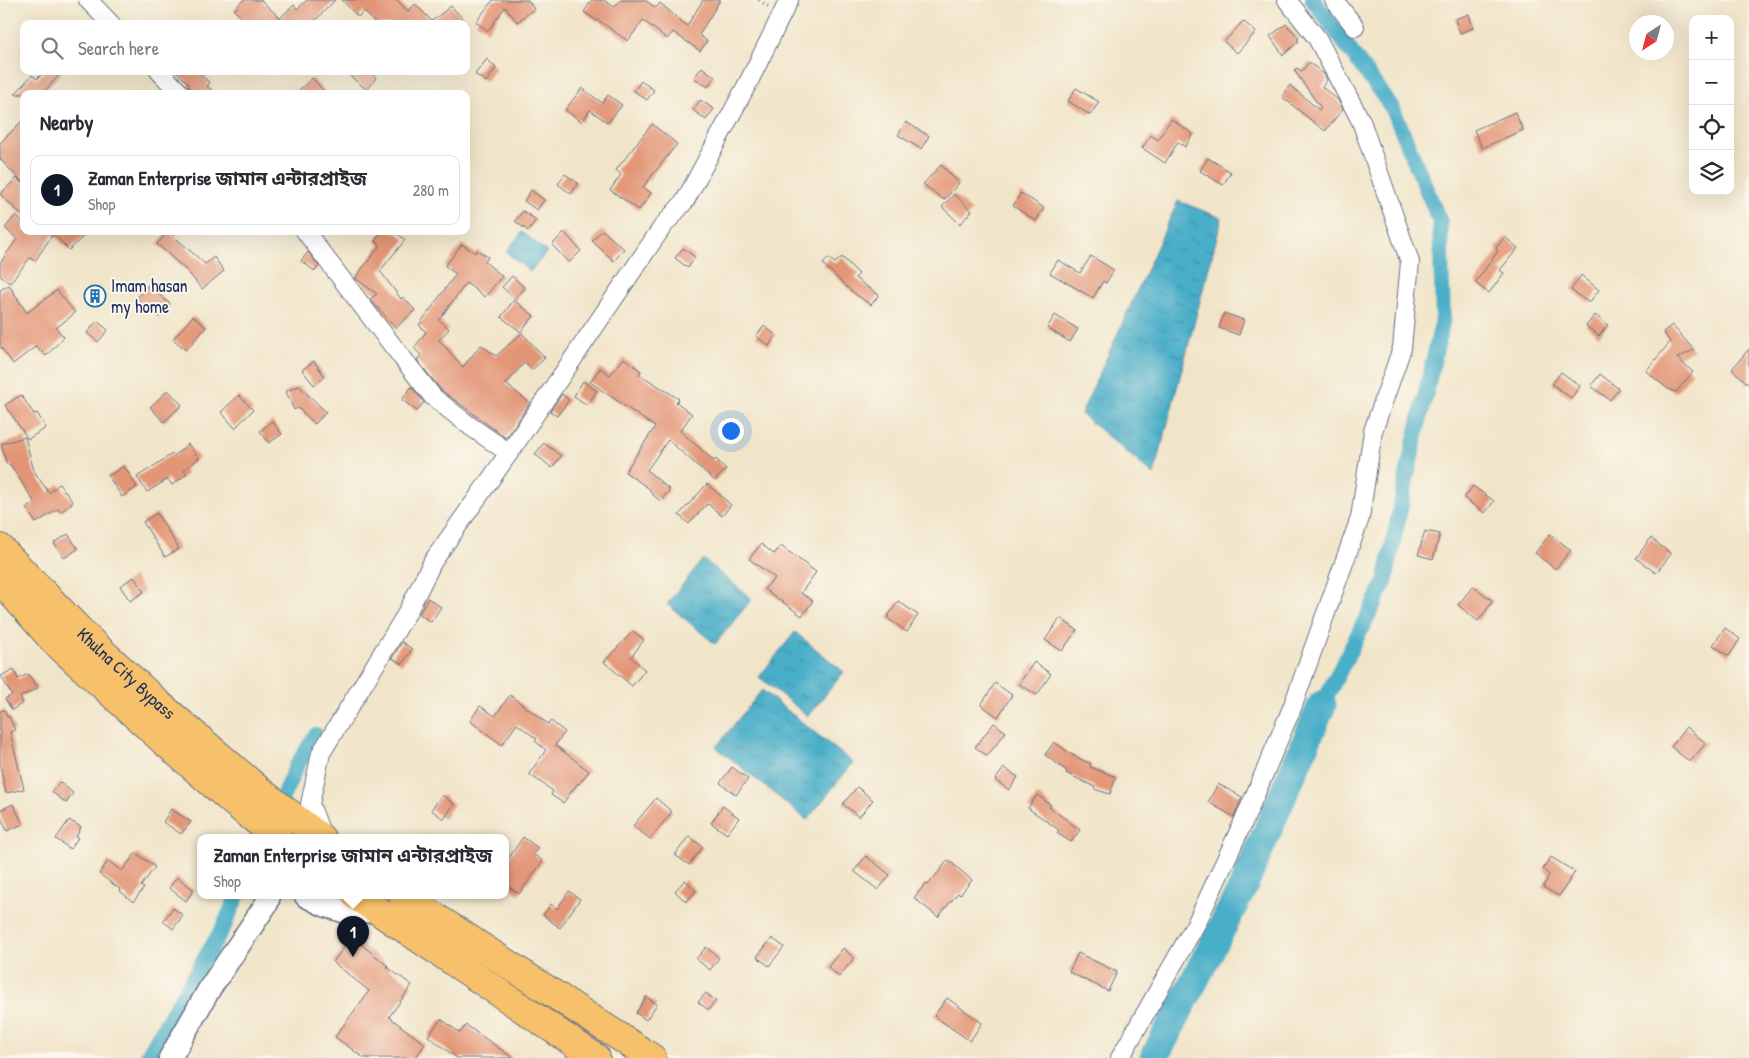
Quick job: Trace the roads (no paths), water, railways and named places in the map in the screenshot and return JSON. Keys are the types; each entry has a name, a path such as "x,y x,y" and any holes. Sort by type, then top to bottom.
{"highway":[{"name":"Khulna City Bypass","path":"0,548 84,635 160,705 259,790 315,834"},
{"name":"Khulna City Bypass","path":"0,580 54,641 232,801 273,834"},
{"path":"408,899 652,1058"},
{"path":"366,903 596,1058"}],"street":[{"path":"88,0 107,20"},
{"path":"318,834 310,804 321,753 402,621 433,561 509,453 663,226 685,201 750,79 789,0"},
{"path":"1120,1058 1197,922 1246,816 1292,708 1360,518 1373,431 1402,348 1410,262 1361,121 1317,38 1287,0"},
{"path":"1334,0 1355,27"},
{"path":"163,75 177,90"},
{"path":"308,235 433,396 470,426 509,453"},
{"path":"170,1058 210,988 269,899"},
{"path":"312,899 346,912 366,903"}],"water":[{"path":"1178,201 1222,218 1154,475 1081,414"},
{"path":"522,232 547,252 530,272 506,252"},
{"path":"703,559 752,599 715,644 667,604"},
{"path":"795,632 844,672 808,716 759,677"},
{"path":"762,690 853,763 807,820 716,747"}],"waterway":[{"path":"1313,0 1393,109 1440,222 1443,319 1410,461 1385,582 1322,705"},
{"path":"1154,1058 1243,887 1322,705"},
{"path":"276,811 296,767 316,735"},
{"path":"146,1058 224,926 236,899"}],"place":[{"name":"Imam hasan my home","path":"95,296"},
{"name":"Zaman Enterprise জামান এন্টারপ্রাইজ","path":"353,957"}]}
